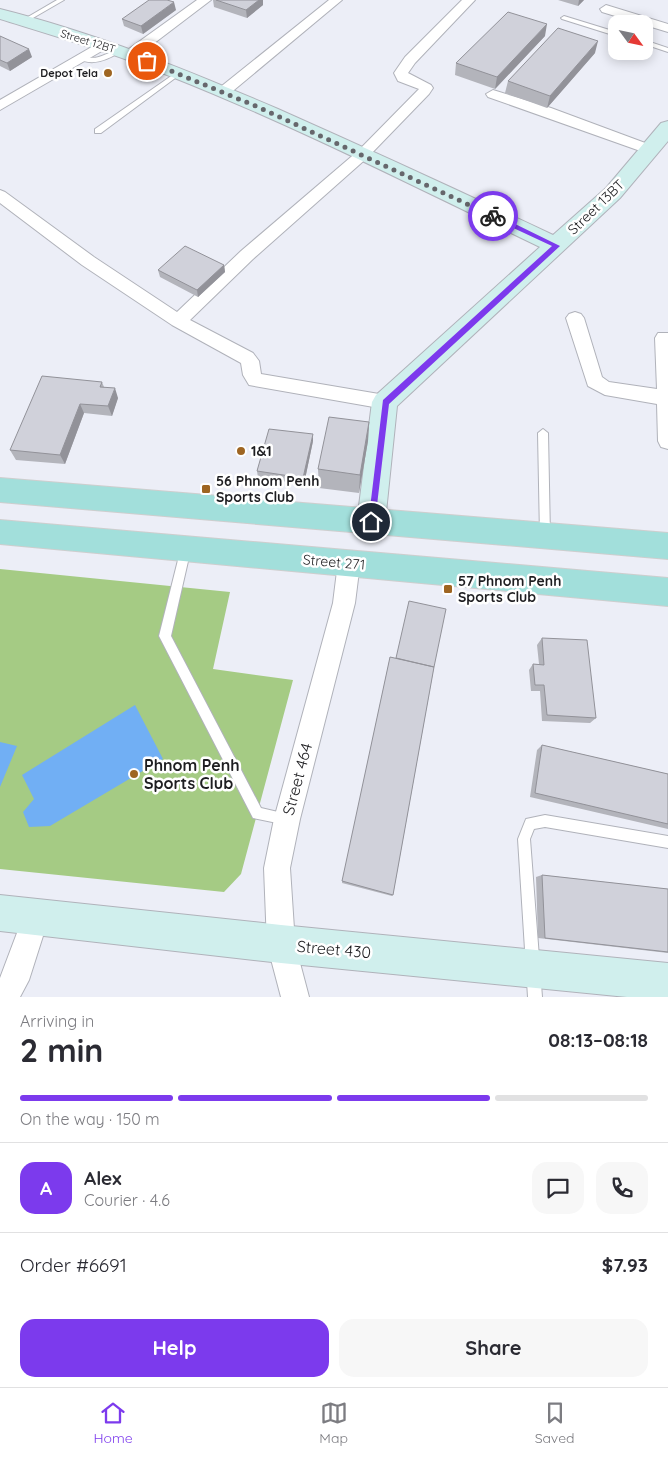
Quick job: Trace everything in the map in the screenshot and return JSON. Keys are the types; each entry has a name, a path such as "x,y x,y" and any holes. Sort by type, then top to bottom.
{"main road":[{"path":"0,490 668,546"},
{"name":"Street 271","path":"0,532 668,592"}],"street":[{"path":"0,106 80,58 118,50 206,0"},
{"path":"223,92 336,0"},
{"path":"178,321 247,255 362,154 424,91 426,88 421,84 403,78 401,73 410,60 469,0"},
{"path":"606,9 668,28"},
{"name":"Street 12BT","path":"0,14 118,50 179,73 362,154 557,246"},
{"path":"493,94 546,111 651,150"},
{"name":"Street 13BT","path":"385,402 613,193 651,150 668,127"},
{"path":"0,194 88,261 178,321 247,358 252,365 252,375 261,383 385,402 371,522"},
{"path":"575,318 594,381 605,388 665,398"},
{"path":"664,338 668,441"},
{"name":"Street 464","path":"295,997 281,944 277,868 287,819 344,603 349,563"},
{"name":"Street 430","path":"0,914 281,944 534,982 668,982"},
{"path":"3,997 15,980 36,917"}],"lane":[{"path":"24,22 61,0"},
{"path":"564,18 608,32"},
{"path":"653,45 668,50"},
{"path":"98,131 179,73"},
{"path":"544,432 545,537"},
{"path":"186,548 165,636 257,814 287,819"},
{"path":"534,982 524,839 530,823 545,821 668,842"}],"green space":[{"name":"Phnom Penh Sports Club","path":"0,569 230,592 213,669 293,680 241,874 224,892 0,869"}],"water":[{"path":"135,705 163,759 50,826 29,827 23,812 34,799 22,775"},
{"path":"0,742 17,746 0,787"}],"building":[{"path":"149,0 174,2 141,26 122,19"},
{"path":"216,0 259,0 246,10"},
{"path":"508,12 547,24 497,77 456,63"},
{"path":"558,28 598,41 550,96 508,81"},
{"path":"0,36 29,49 7,63 0,60"},
{"path":"185,246 224,265 197,290 158,270"},
{"path":"42,376 102,382 100,387 115,388 108,406 80,404 60,455 10,450"},
{"path":"329,417 369,422 360,475 318,469"},
{"path":"269,429 313,434 303,478 257,471"},
{"path":"409,601 446,609 434,667 396,658"},
{"path":"542,638 587,640 596,718 547,715 544,685 535,685 533,664 544,665"},
{"path":"390,657 434,667 393,895 342,881"},
{"path":"542,745 668,774 668,824 535,793"},
{"path":"542,875 668,889 668,952 545,938"}],"way so far":[{"path":"147,61 258,107 493,216"}],"place":[{"name":"Depot Tela","path":"108,73"},
{"name":"1&1","path":"241,451"},
{"name":"56 Phnom Penh Sports Club","path":"206,489"},
{"name":"57 Phnom Penh Sports Club","path":"448,589"},
{"name":"Phnom Penh Sports Club","path":"134,774"}],"route":[{"path":"371,522 385,402 557,246 493,216"}]}
